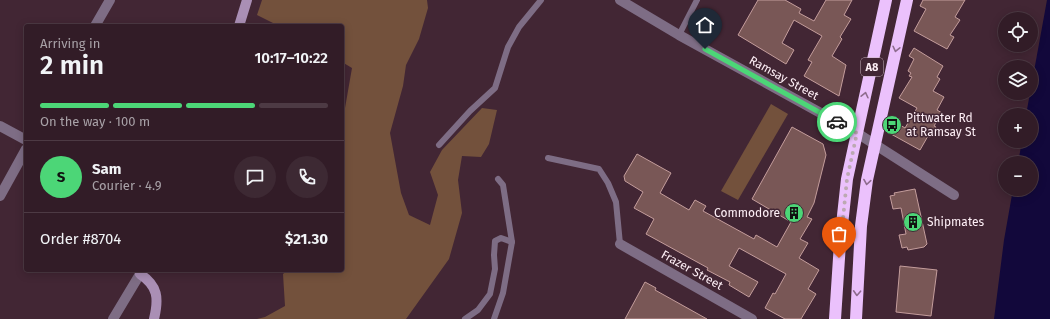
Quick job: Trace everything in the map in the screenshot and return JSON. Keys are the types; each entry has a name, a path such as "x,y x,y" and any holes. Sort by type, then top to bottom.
{"highway":[{"name":"A8","path":"835,319 840,243 847,179 886,0"},
{"name":"A8","path":"856,319 861,226 867,180 907,0"}],"street":[{"path":"96,24 110,0"},
{"path":"240,24 247,0"},
{"name":"Ramsay Street","path":"620,0 679,35 857,133 954,195"},
{"path":"0,126 24,139"},
{"path":"0,196 24,153"},
{"name":"Frazer Street","path":"620,244 752,319"},
{"path":"113,319 141,272 148,279 156,292 157,304 154,319"}],"lane":[{"path":"439,145 470,111 495,88 508,47 519,27 541,0"},
{"path":"679,35 698,0"},
{"path":"548,158 599,169 608,183 616,202 620,244"},
{"path":"494,319 503,294 512,242 503,185 498,179"},
{"path":"465,319 478,310 490,294 495,269 495,241 501,238 512,242"}],"shaded area":[{"path":"262,0 427,0 428,8 419,39 406,65 403,86 390,133 401,193 409,215 430,225 438,195 430,172 442,150 482,108 497,110 489,144 481,157 462,156 458,180 462,213 449,259 406,319 257,319 265,317 285,306 283,274 286,272 344,272 344,110 352,68 344,63 344,24 275,24 257,15"},
{"path":"1047,0 1050,0 1050,319 994,319 1004,240 1012,196 1038,196 1038,156 1019,156 1021,148 1038,148 1038,108 1027,108 1029,100 1038,100 1038,60 1036,60"},
{"path":"771,104 788,114 738,200 721,191"}],"building":[{"path":"758,0 785,0 801,9 799,13 814,21 826,0 852,0 844,15 851,19 840,37 842,39 832,56 846,65 839,96 804,76 812,62 808,60 822,36 794,20 782,43 794,50 786,64 738,35"},
{"path":"923,0 965,0 955,17 960,20 950,35 954,37 947,49 914,31 926,9 920,6"},
{"path":"914,48 943,66 937,77 940,79 933,91 944,97 937,110 942,113 934,126 936,127 930,137 928,136 920,150 891,134 897,123 905,128 917,108 899,98 912,77 909,76 911,73 908,71 914,59 909,56"},
{"path":"792,127 823,144 826,155 814,203 807,217 812,219 800,239 808,243 799,258 819,270 808,289 816,294 801,319 785,319 765,308 786,274 739,248 729,266 758,282 749,297 729,285 730,282 707,270 708,268 646,234 654,219 634,208 643,192 625,181 624,176 637,154 671,173 660,193 689,210 695,200 706,206 703,211 754,239 756,235 777,247 791,222 752,199"},
{"name":"Shipmates","path":"915,189 927,244 924,247 908,250 907,247 902,248 899,235 906,234 901,208 893,209 890,196 895,195 894,193"},
{"path":"900,266 937,270 931,316 896,312"},
{"path":"645,282 656,288 655,290 707,319 625,319"}],"way so far":[{"path":"837,122 857,133 847,179 839,258"}],"place":[{"name":"Pittwater Rd at Ramsay St","path":"892,125"},
{"name":"Commodore","path":"794,213"},
{"name":"Shipmates","path":"913,222"}],"route":[{"path":"705,49 837,122"}]}
